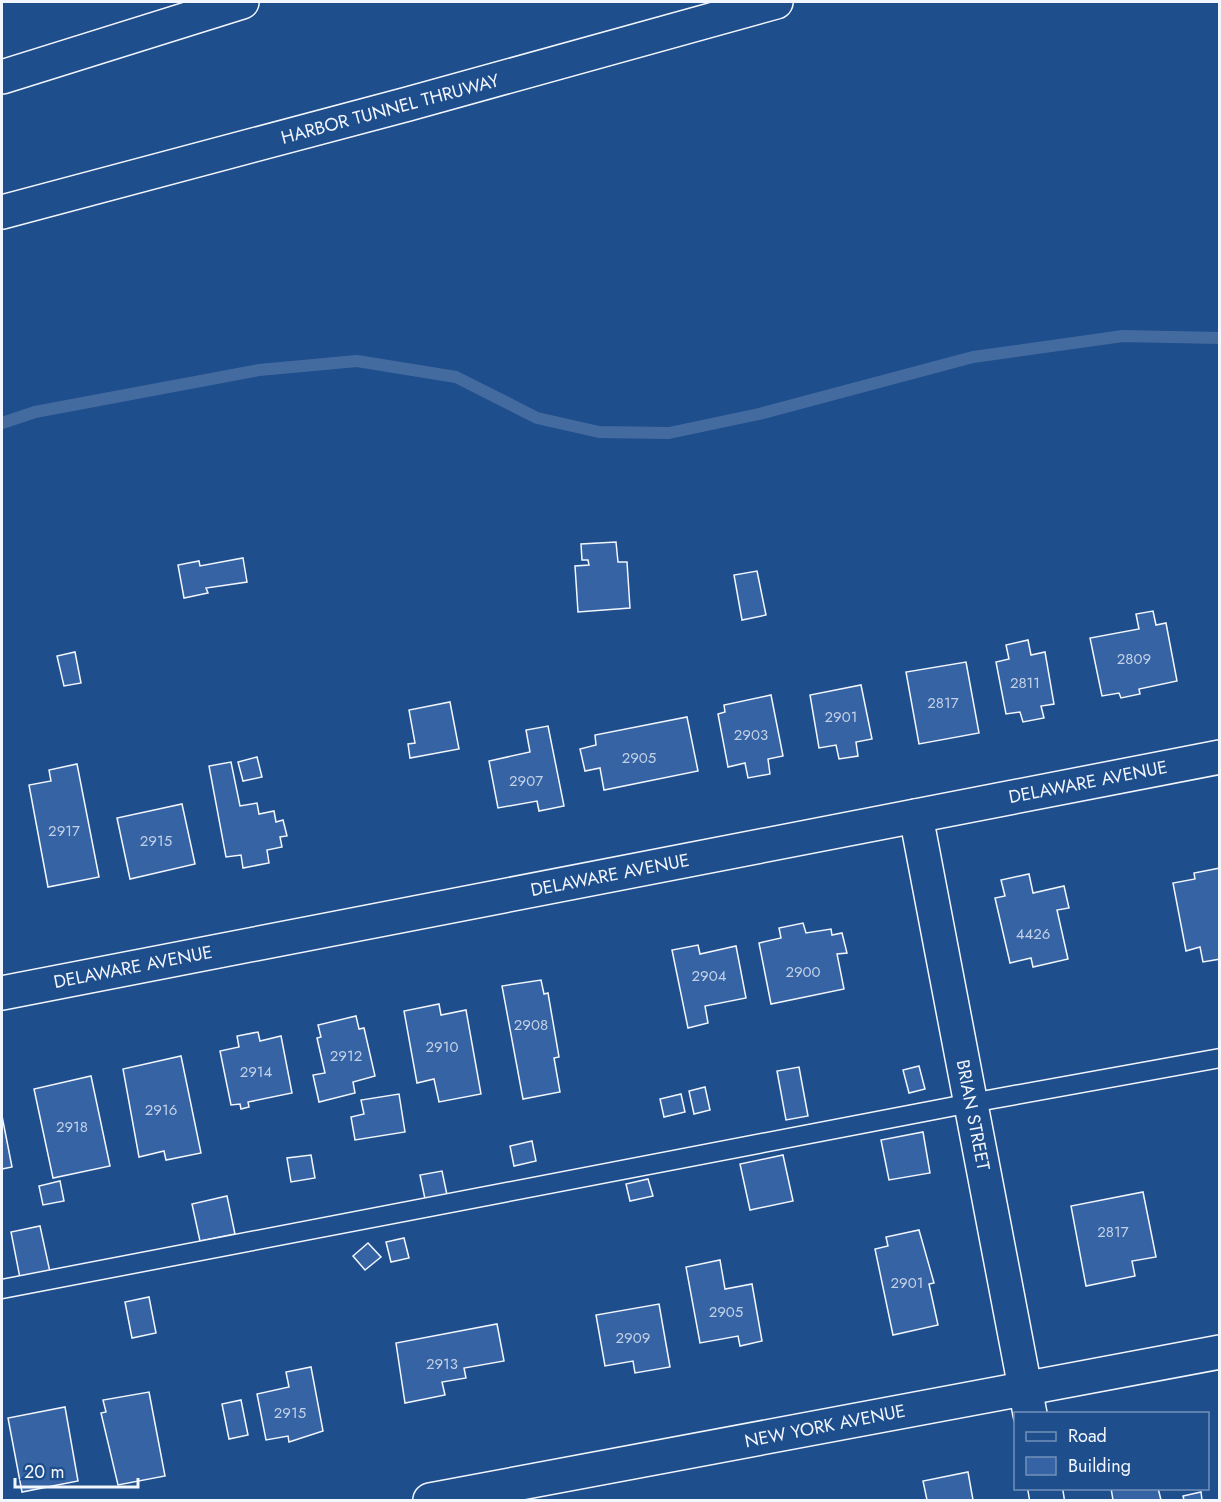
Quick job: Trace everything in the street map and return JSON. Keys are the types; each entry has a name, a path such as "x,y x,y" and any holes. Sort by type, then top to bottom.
{"main road":[{"path":"2,77 242,2"},
{"name":"HARBOR TUNNEL THRUWAY","path":"2,212 364,116 776,2"},
{"name":"DELAWARE AVENUE","path":"2,993 1220,757"},
{"name":"BRIAN STREET","path":"916,816 1028,1401"},
{"name":"NEW YORK AVENUE","path":"430,1500 1028,1401 1220,1352"}],"lane":[{"path":"2,1289 971,1103 1220,1058"}],"building":[{"path":"616,542 618,562 627,562 630,608 578,612 575,566 589,565 588,560 582,560 581,544"},
{"path":"243,558 247,582 206,588 208,593 184,598 178,565 199,561 200,566"},
{"path":"757,571 766,615 742,620 734,575"},
{"path":"1153,611 1156,625 1166,623 1177,681 1139,689 1140,694 1121,698 1119,693 1102,696 1090,638 1139,629 1136,614"},
{"path":"1028,640 1031,655 1045,652 1054,704 1041,706 1044,718 1023,722 1020,712 1006,714 996,662 1009,659 1006,645"},
{"path":"75,652 81,683 64,686 57,656"},
{"path":"966,662 979,733 919,744 906,672"},
{"path":"861,685 872,739 856,742 858,756 839,759 836,745 819,748 810,695"},
{"path":"771,695 783,756 768,759 770,774 748,778 745,763 728,767 718,714 725,712 724,705"},
{"path":"450,702 459,749 410,758 408,744 415,743 409,710"},
{"path":"687,717 698,771 604,790 600,768 585,771 580,749 596,745 595,735"},
{"path":"548,726 564,806 539,811 537,801 498,808 489,761 530,752 526,730"},
{"path":"257,757 262,777 243,781 238,762"},
{"path":"231,762 240,806 257,803 259,814 274,811 276,822 283,820 287,836 280,837 282,847 267,850 269,863 243,868 241,855 226,857 209,766"},
{"path":"77,764 99,877 48,887 29,785 51,781 49,770"},
{"path":"182,804 195,864 130,879 117,818"},
{"path":"1220,868 1220,959 1203,962 1200,947 1186,951 1173,883 1195,879 1194,873"},
{"path":"1029,874 1033,893 1064,886 1069,908 1057,910 1068,959 1033,967 1031,958 1010,963 995,898 1005,896 1001,880"},
{"path":"803,923 806,933 831,929 832,935 842,933 847,953 837,954 844,989 771,1004 759,943 781,938 779,928"},
{"path":"698,945 700,954 736,946 746,998 705,1006 708,1023 688,1028 672,950"},
{"path":"541,980 544,994 548,993 559,1057 554,1058 560,1092 523,1099 502,986"},
{"path":"439,1004 441,1015 466,1010 481,1094 439,1102 434,1079 417,1083 404,1011"},
{"path":"356,1016 359,1029 364,1028 375,1076 353,1082 355,1093 319,1102 313,1075 325,1073 317,1038 321,1037 318,1025"},
{"path":"258,1032 260,1041 281,1036 292,1093 248,1102 249,1107 241,1109 240,1104 231,1105 220,1051 239,1047 237,1036"},
{"path":"181,1056 201,1153 166,1160 164,1151 139,1157 123,1069"},
{"path":"919,1066 925,1089 909,1093 903,1070"},
{"path":"799,1067 808,1116 786,1120 777,1071"},
{"path":"91,1076 110,1166 53,1178 34,1089"},
{"path":"705,1087 710,1110 694,1114 689,1091"},
{"path":"399,1094 405,1132 355,1140 351,1117 364,1114 361,1100"},
{"path":"681,1094 685,1112 664,1117 660,1099"},
{"path":"2,1116 12,1167 2,1169"},
{"path":"923,1132 930,1173 889,1180 881,1140"},
{"path":"532,1141 536,1161 514,1166 510,1146"},
{"path":"311,1155 315,1178 291,1182 287,1158"},
{"path":"783,1155 793,1201 750,1210 740,1164"},
{"path":"442,1171 447,1195 425,1199 420,1175"},
{"path":"648,1179 653,1196 630,1201 626,1184"},
{"path":"60,1181 64,1201 43,1205 39,1186"},
{"path":"1143,1192 1156,1257 1132,1261 1135,1276 1086,1286 1071,1206"},
{"path":"227,1196 235,1234 200,1241 192,1204"},
{"path":"40,1226 50,1272 20,1278 11,1232"},
{"path":"919,1230 934,1283 929,1284 938,1325 893,1335 875,1249 888,1246 886,1237"},
{"path":"404,1238 409,1258 391,1262 386,1242"},
{"path":"368,1243 381,1257 365,1270 353,1256"},
{"path":"720,1260 725,1289 752,1284 762,1341 740,1346 738,1336 700,1343 686,1267"},
{"path":"149,1297 156,1333 132,1338 125,1302"},
{"path":"659,1304 670,1367 635,1373 633,1361 605,1366 596,1315"},
{"path":"497,1324 504,1361 464,1368 466,1378 442,1382 445,1395 405,1403 396,1343"},
{"path":"311,1367 323,1431 289,1442 288,1436 266,1440 257,1394 289,1387 286,1372"},
{"path":"149,1392 165,1476 118,1485 101,1413 106,1412 103,1400"},
{"path":"241,1400 248,1435 229,1439 222,1404"},
{"path":"65,1407 78,1481 22,1492 8,1418"},
{"path":"968,1472 973,1500 927,1500 923,1481"},
{"path":"1111,1490 1158,1490 1161,1500 1113,1500"},
{"path":"1201,1492 1202,1500 1184,1500 1183,1496"}],"waterway":[{"path":"2,423 35,412 259,370 357,361 456,377 537,418 599,432 669,433 759,414 973,357 1123,336 1220,338"}]}
